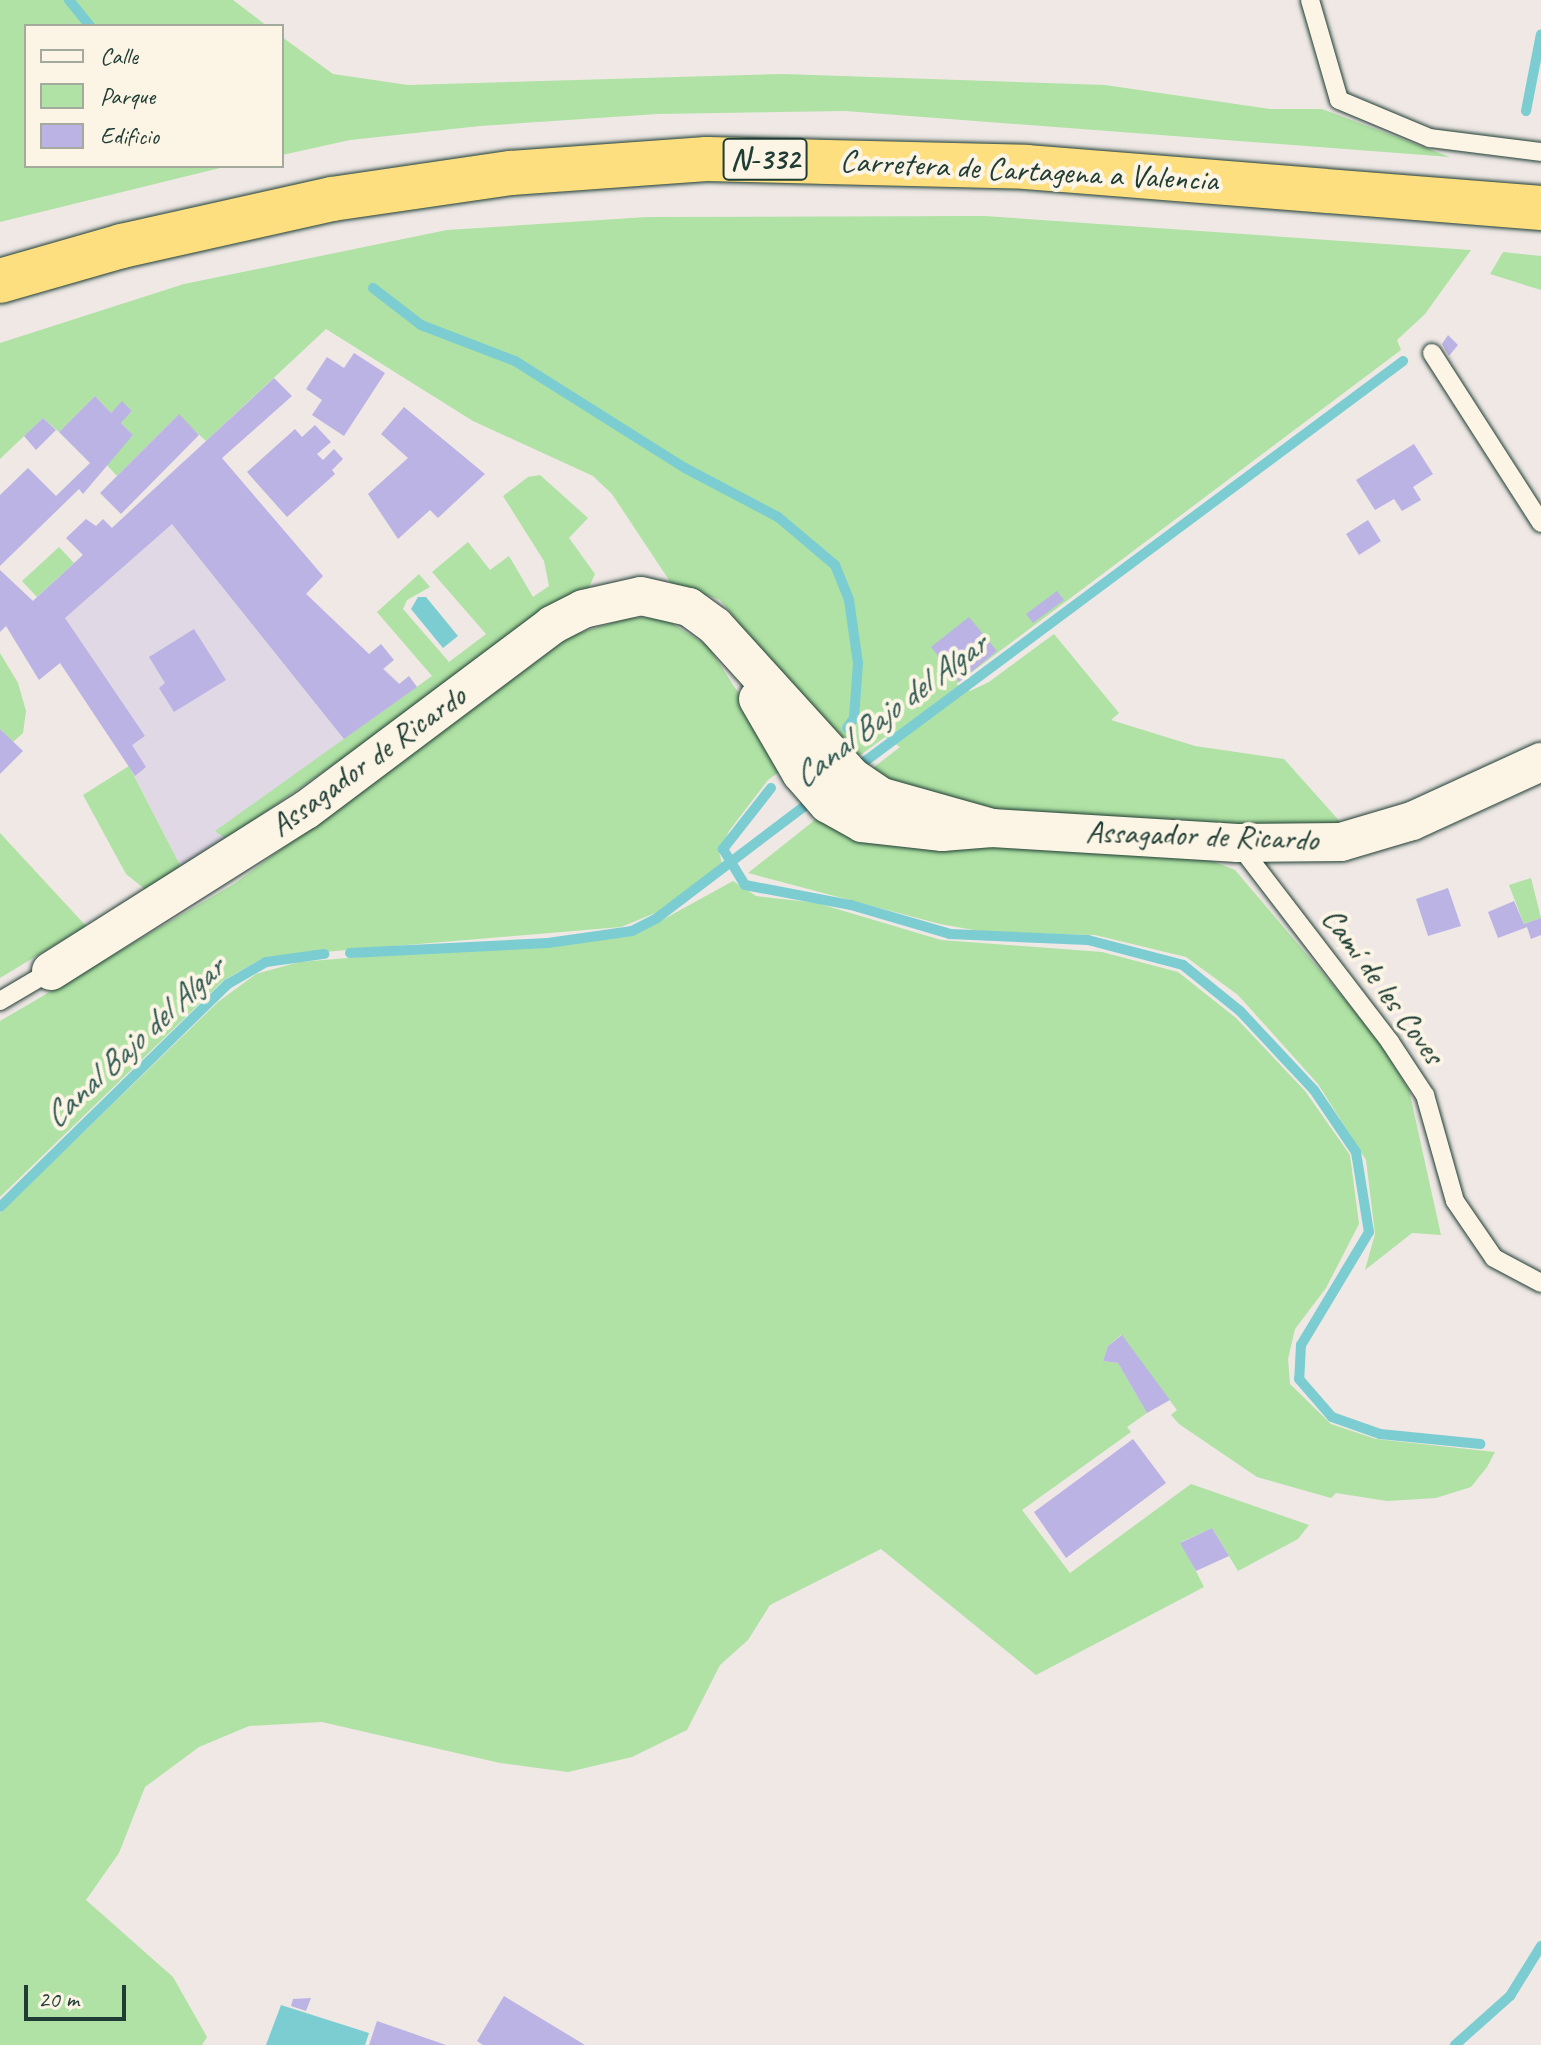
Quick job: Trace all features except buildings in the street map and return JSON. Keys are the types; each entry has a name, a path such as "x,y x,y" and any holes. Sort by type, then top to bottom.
{"highway":[{"name":"Carretera de Cartagena a Valencia","path":"0,281 196,227 332,199 511,173 677,160 1012,166 1541,208"}],"street":[{"name":"Assagador de Ricardo","path":"51,971 306,810 552,625 583,609 641,596 663,598 698,613 852,777 882,797 992,828 1238,843 1341,842 1412,821 1541,762"}],"lane":[{"path":"1310,0 1339,100 1430,138 1541,152"},
{"path":"1432,353 1541,523"},
{"name":"Camí de les Coves","path":"1238,843 1390,1042 1425,1095 1455,1201 1494,1258 1541,1283"},
{"name":"Assagador de Ricardo","path":"0,1001 51,971"}],"shaded area":[{"path":"184,461 258,547 420,703 182,869 124,755 25,608"}],"green space":[{"path":"0,0 233,0 264,24 24,24 24,168 220,168 0,222"},
{"path":"284,38 333,74 408,85 783,74 1105,85 1270,109 1322,109 1450,157 845,111 657,114 480,126 350,140 284,155"},
{"path":"984,216 1471,250 1425,314 1397,340 1401,350 956,684 970,691 989,682 1054,634 1119,713 1111,720 1195,746 1284,759 1343,825 1232,828 993,811 872,778 873,768 900,747 885,737 851,762 720,600 671,583 612,494 593,476 473,421 326,329 206,441 178,415 117,476 105,463 133,435 121,423 132,411 122,402 111,413 95,396 59,432 43,418 0,459 0,343 184,284 447,230 647,217"},
{"path":"1503,252 1541,256 1541,290 1490,274"},
{"path":"540,475 588,518 569,538 595,574 588,589 226,839 215,831 432,676 377,612 419,574 430,587 407,600 403,609 449,662 486,634 432,572 468,542 490,570 509,556 533,597 549,586 544,561 503,496 528,477"},
{"path":"59,547 74,563 37,597 22,581"},
{"path":"662,617 708,646 786,767 768,780 729,831 719,852 722,863 660,911 621,927 265,957 224,980 0,1197 0,1021 234,884 572,635 629,618"},
{"path":"0,653 18,683 26,711 23,733 13,742 0,729"},
{"path":"129,766 182,869 146,890 126,874 83,795"},
{"path":"820,816 1081,848 1200,856 1235,870 1376,1036 1409,1090 1441,1235 1412,1233 1365,1270 1375,1234 1366,1160 1318,1084 1238,995 1186,957 1095,935 985,932 940,924 748,873"},
{"path":"0,833 86,926 0,978"},
{"path":"1531,878 1541,918 1524,924 1509,885"},
{"path":"733,881 756,896 817,903 941,940 1102,952 1178,972 1236,1018 1305,1091 1350,1155 1359,1224 1326,1288 1295,1329 1288,1359 1290,1384 1331,1424 1376,1439 1495,1452 1487,1467 1471,1487 1436,1498 1387,1501 1336,1493 1331,1498 1257,1477 1179,1424 1171,1415 1177,1410 1121,1335 1108,1346 1103,1361 1118,1363 1147,1413 1127,1427 1131,1432 1022,1510 1070,1573 1191,1484 1309,1525 1298,1539 1238,1571 1212,1528 1181,1542 1204,1587 1036,1675 881,1549 770,1605 748,1640 720,1665 687,1730 632,1757 568,1772 500,1763 322,1722 249,1726 199,1747 145,1787 119,1853 86,1900 173,1977 207,2037 202,2045 0,2045 0,1213 218,1002 256,974 299,962 620,936 644,930"}],"water":[{"path":"418,597 426,597 458,636 443,648 411,609"},
{"path":"281,2005 369,2033 365,2045 266,2045"}],"waterway":[{"path":"69,0 88,24"},
{"name":"Canal Bajo del Algar","path":"1526,111 1541,34"},
{"path":"373,288 421,325 515,361 685,468 778,517 835,565 849,600 858,663 854,718 847,728"},
{"name":"Canal Bajo del Algar","path":"856,768 1403,361"},
{"path":"771,788 723,849 745,885 851,905 950,934 1088,940 1183,965 1240,1011 1314,1090 1356,1152 1369,1232 1301,1345 1299,1379 1332,1417 1380,1434 1481,1444"},
{"name":"Canal Bajo del Algar","path":"350,953 548,943 632,931 657,918 814,799"},
{"name":"Canal Bajo del Algar","path":"0,1207 228,984 266,962 324,954"},
{"path":"1455,2045 1510,1996 1541,1946"}]}
